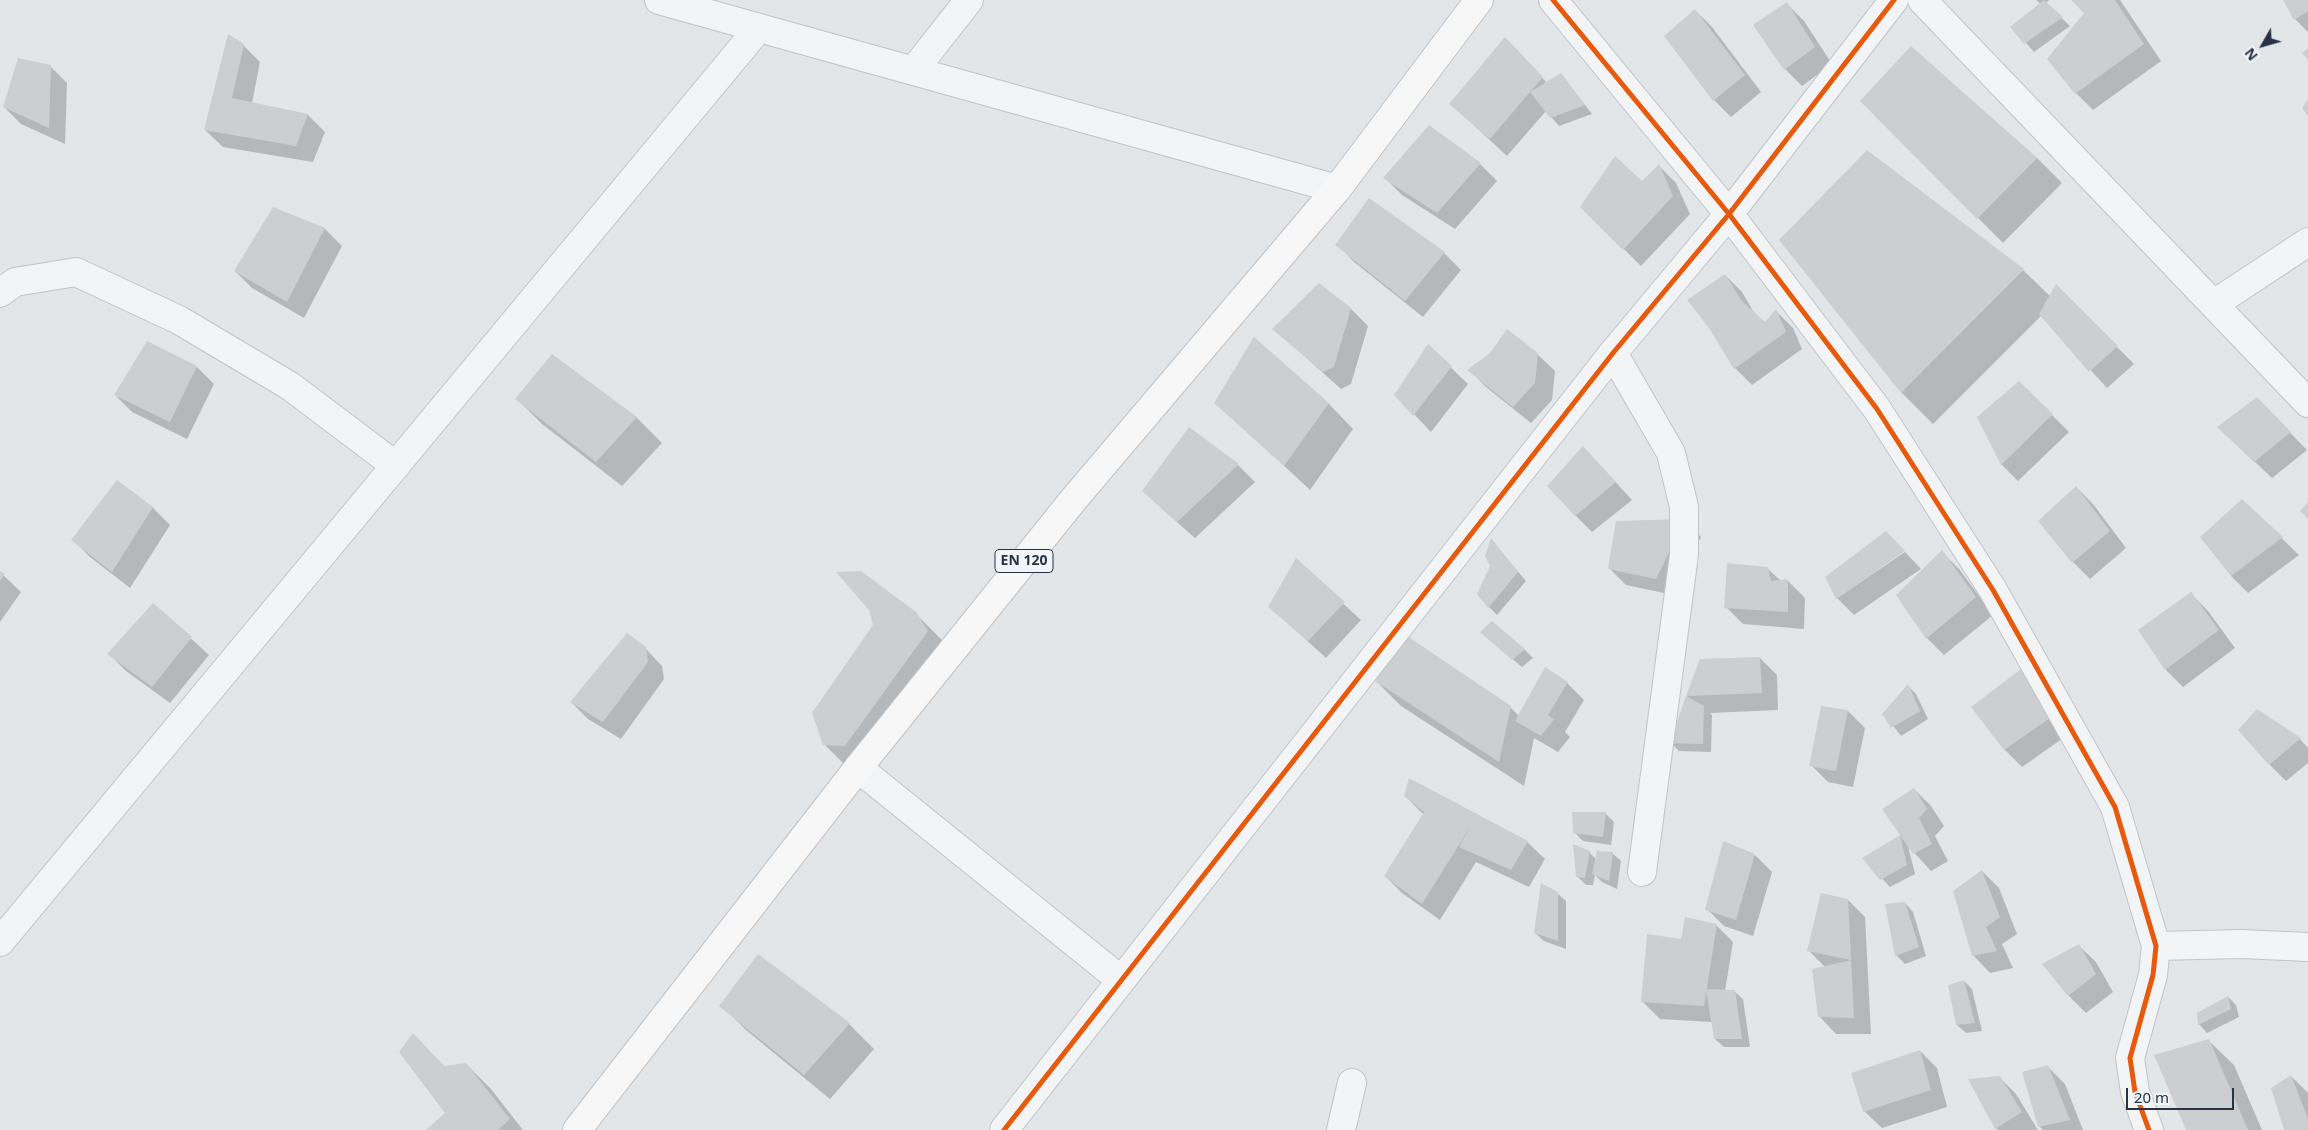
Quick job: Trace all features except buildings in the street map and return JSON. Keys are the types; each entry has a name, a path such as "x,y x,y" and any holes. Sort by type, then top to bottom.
{"main road":[{"name":"EN 120","path":"577,1130 858,768 1074,499 1337,189 1479,0"}],"street":[{"path":"659,0 1337,189"},
{"path":"914,70 969,0"},
{"path":"1552,0 1729,214 1877,409 1993,590 2115,807 2156,946 2154,975 2130,1058 2135,1092 2148,1130"},
{"path":"1013,1124 1121,980 1613,353 1729,214 1894,0"},
{"path":"1922,0 2308,403"},
{"path":"0,942 758,29"},
{"path":"2214,304 2308,242"},
{"path":"0,293 15,282 76,272 179,320 290,386 396,466"},
{"path":"1613,353 1671,453 1684,506 1684,555 1642,872"},
{"path":"858,768 1121,980"},
{"path":"2156,946 2241,944 2308,947"},
{"path":"1341,1130 1352,1083"}],"cycle path":[{"path":"1553,0 1729,214 1877,409 1993,590 2115,807 2156,946 2153,975 2130,1058 2135,1092 2149,1130"},
{"path":"1004,1130 1613,353 1729,214 1894,0"}]}
